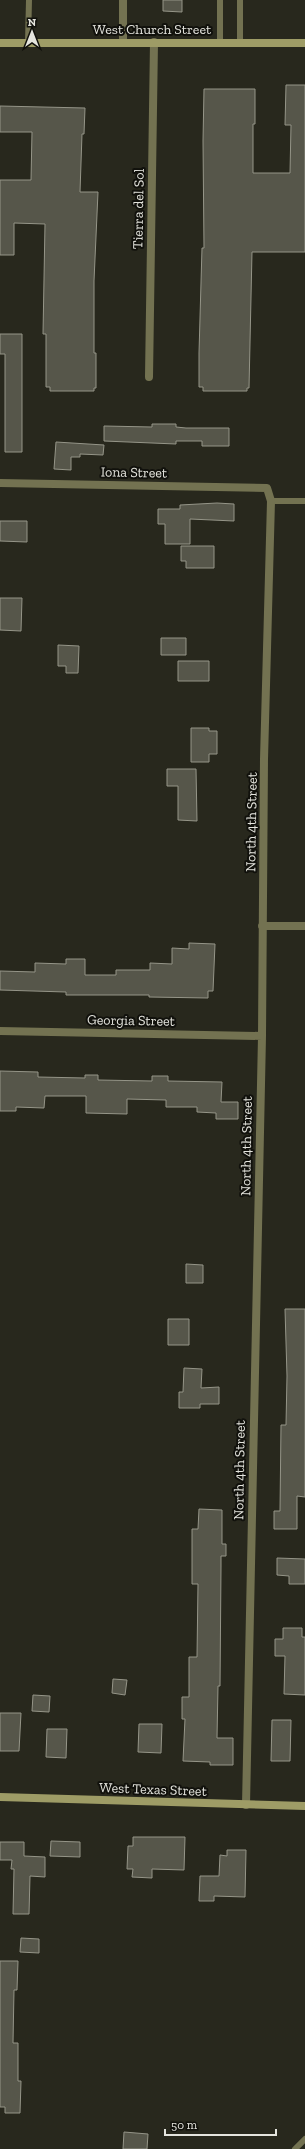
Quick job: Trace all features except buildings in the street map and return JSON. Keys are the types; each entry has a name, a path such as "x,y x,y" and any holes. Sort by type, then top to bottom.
{"street":[{"path":"123,0 123,42"},
{"name":"Tierra del Sol","path":"149,377 154,42"},
{"name":"West Church Street","path":"0,43 305,42"},
{"name":"Iona Street","path":"0,483 267,488"},
{"name":"North 4th Street","path":"246,1805 262,1036 262,926 271,501 267,488"},
{"path":"262,926 305,926"},
{"name":"Georgia Street","path":"0,1031 262,1036"},
{"name":"West Texas Street","path":"0,1797 305,1806"}],"lane":[{"path":"28,0 28,43"},
{"path":"220,0 220,42"},
{"path":"240,0 240,42"},
{"path":"271,501 305,501"},
{"path":"295,2149 305,2140"}]}
